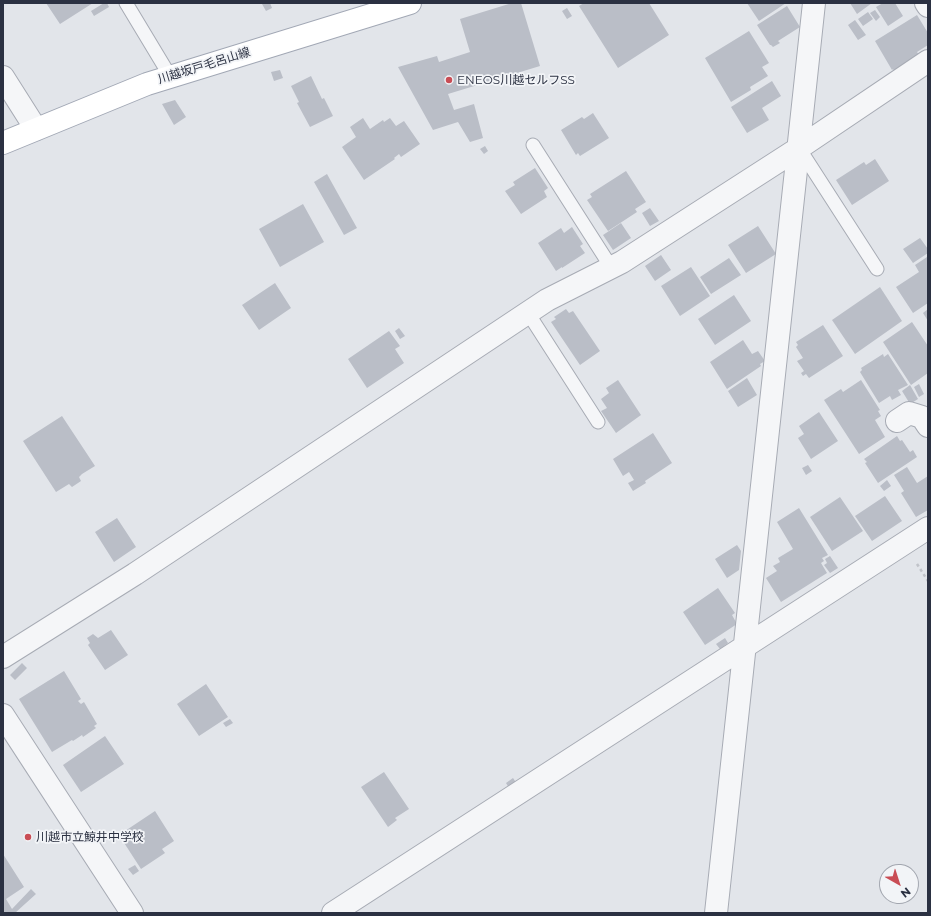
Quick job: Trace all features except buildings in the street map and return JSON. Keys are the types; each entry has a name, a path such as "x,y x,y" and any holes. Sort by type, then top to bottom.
{"main road":[{"name":"川越坂戸毛呂山線","path":"3,143 170,76 376,8 410,3"}],"street":[{"path":"716,913 814,3"},
{"path":"3,658 135,574 547,300 622,262 799,148 928,61"},
{"path":"3,77 36,129"},
{"path":"897,421 909,413 922,417 928,426"},
{"path":"333,913 928,528"},
{"path":"3,715 132,913"}],"lane":[{"path":"126,3 170,76"},
{"path":"533,145 611,267"},
{"path":"799,148 877,269"},
{"path":"528,313 598,422"}],"place":[{"name":"ENEOS川越セルフSS","path":"449,80"},
{"name":"川越市立鯨井中学校","path":"28,837"}]}
